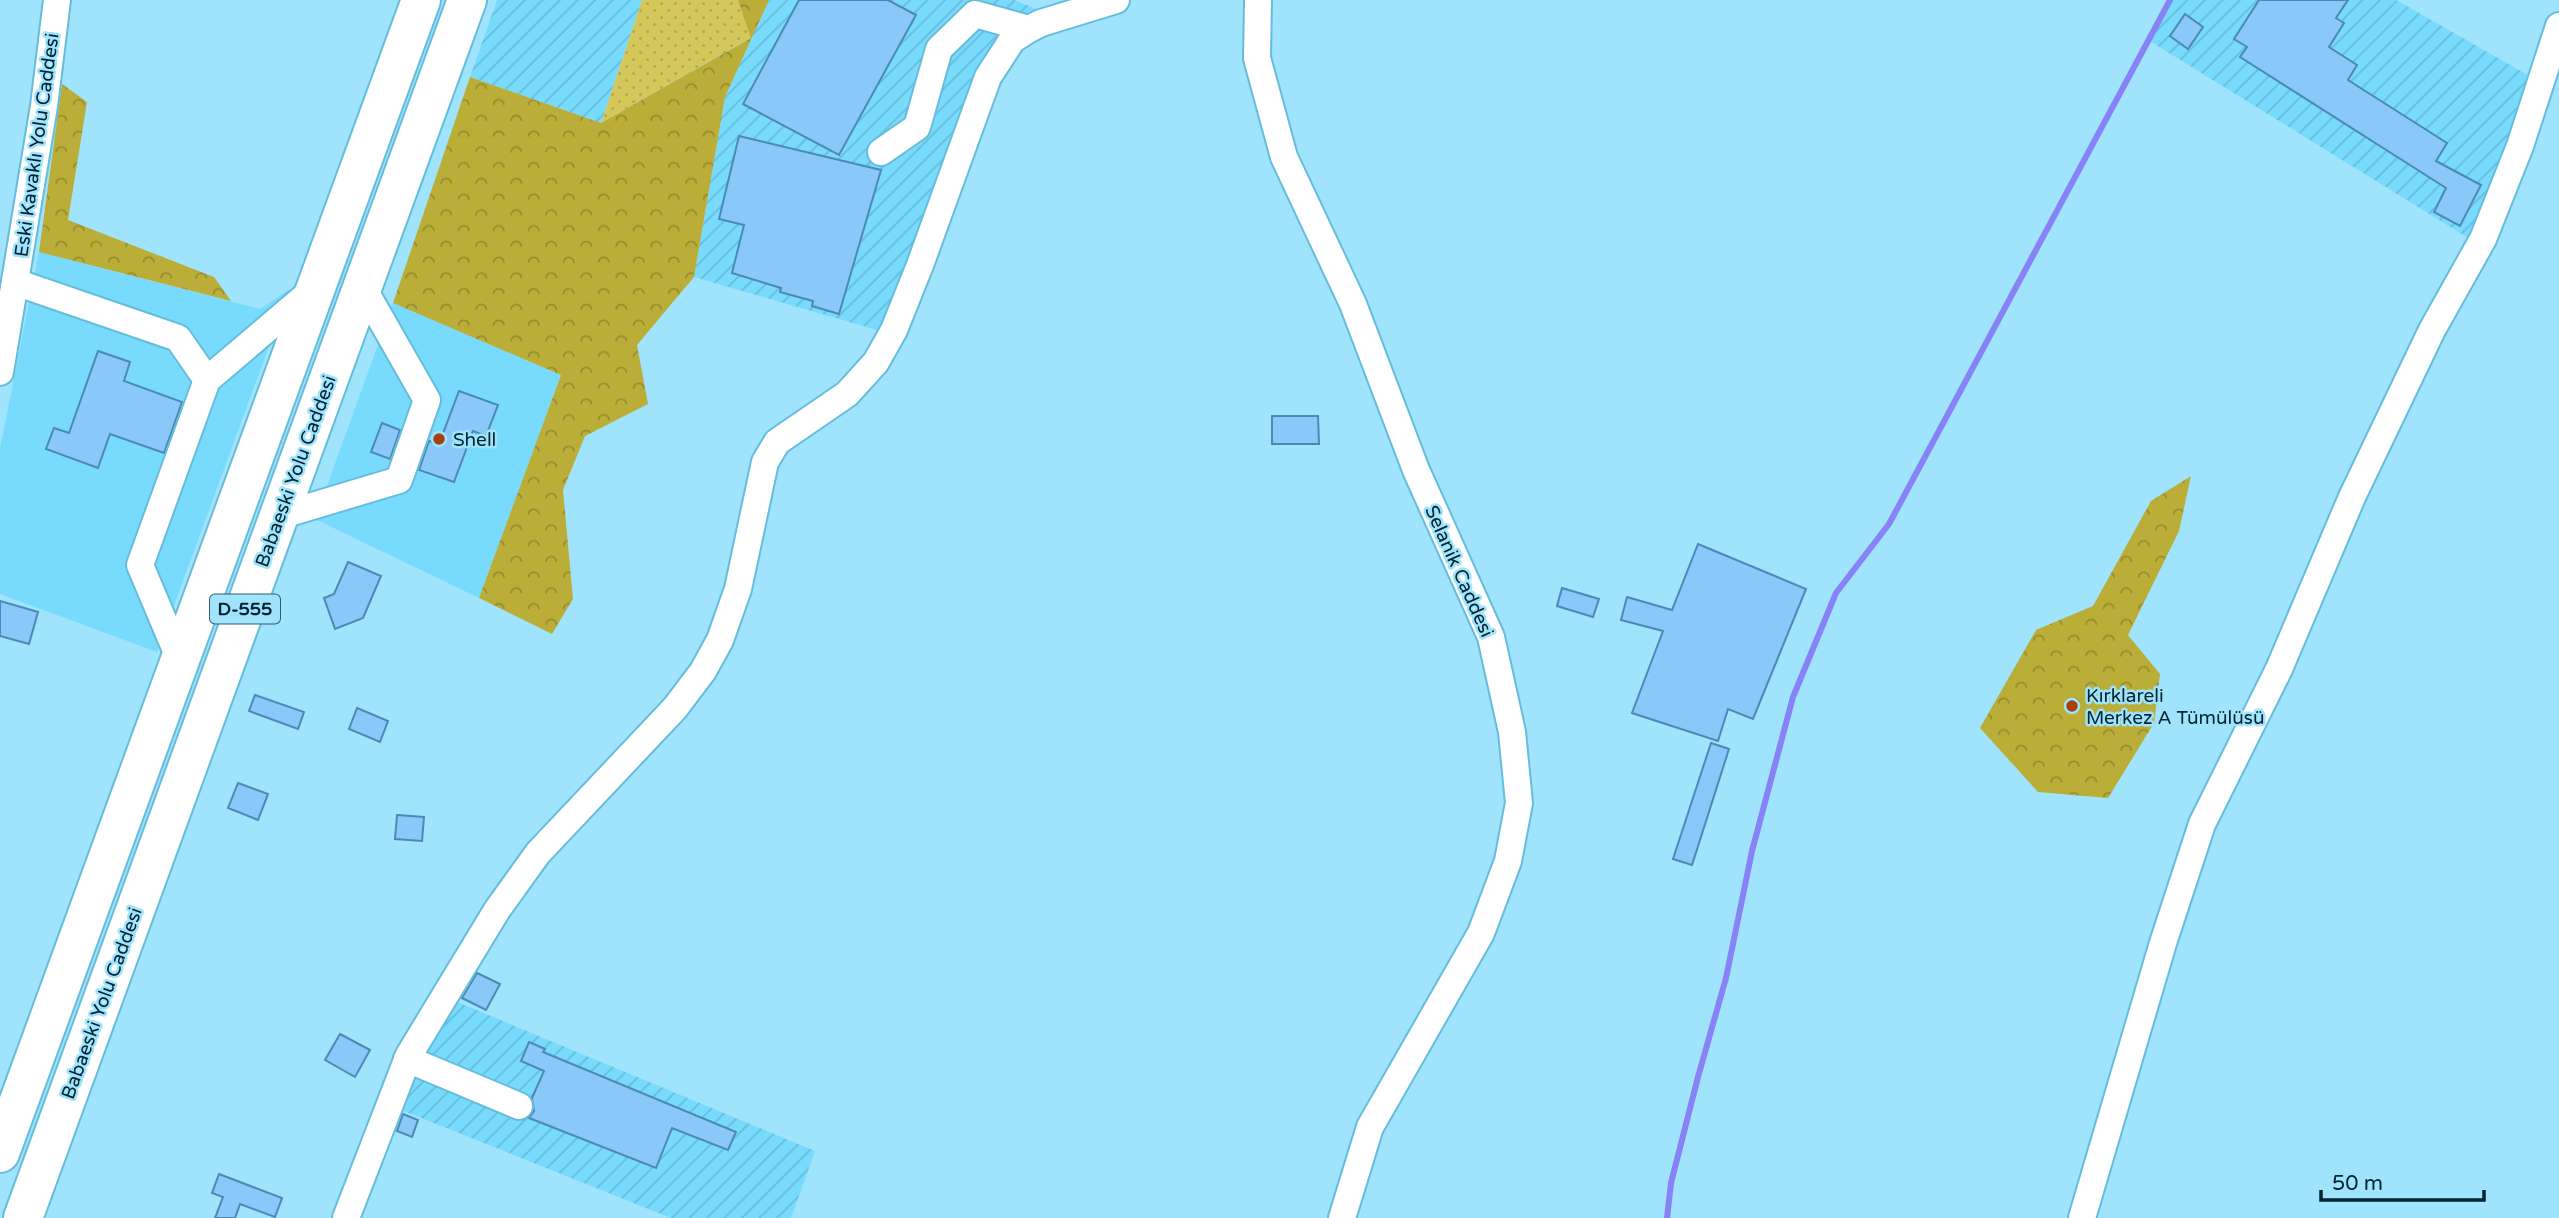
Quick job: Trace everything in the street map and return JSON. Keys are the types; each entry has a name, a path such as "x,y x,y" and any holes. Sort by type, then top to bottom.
{"highway":[{"name":"D-555","path":"0,1153 421,0"},
{"name":"Babaeski Yolu Caddesi","path":"23,1218 467,0"}],"street":[{"name":"Eski Kavaklı Yolu Caddesi","path":"0,372 44,106 57,0"},
{"path":"346,1218 407,1059 497,910 538,853 675,708 704,671 720,640 738,589 765,463 777,442 847,394 876,362 894,330 920,265 988,77 1012,40 1029,29 1116,0"},
{"name":"Selanik Caddesi","path":"1258,0 1257,58 1284,157 1353,304 1416,470 1491,637 1512,732 1519,803 1508,861 1481,933 1370,1127 1342,1218"},
{"path":"881,152 917,127 939,49 975,14 1029,29"},
{"path":"2082,1218 2162,943 2203,824 2279,669 2353,497 2426,342 2483,239 2521,146 2559,26"},
{"path":"15,282 178,338 207,380"},
{"path":"279,516 399,480 427,400 362,286"},
{"path":"180,660 140,565 207,380 315,288"},
{"path":"407,1059 519,1106"}],"shaded area":[{"path":"497,0 642,0 601,123 470,77"},
{"path":"642,0 738,0 752,37 601,123"},
{"path":"769,0 1014,0 1042,11 985,53 884,332 694,277 725,97"},
{"path":"2170,0 2396,0 2533,78 2473,241 2148,40"},
{"path":"39,252 260,309 290,289 157,652 0,594 0,449"},
{"path":"393,303 561,375 479,598 315,519"},
{"path":"450,999 815,1151 791,1218 671,1218 394,1107"}],"green space":[{"path":"738,0 769,0 725,97 694,277 637,345 648,404 585,436 563,490 573,599 552,634 479,598 561,375 393,303 470,77 601,123 751,38"},
{"path":"62,84 87,102 68,220 214,277 231,301 39,252"},
{"path":"2191,476 2179,531 2128,635 2160,674 2154,723 2108,798 2038,792 1980,728 2036,630 2093,606 2151,501"}],"building":[{"path":"799,0 888,0 916,15 839,155 743,104"},
{"path":"2259,0 2348,0 2336,18 2344,23 2329,47 2357,65 2348,80 2447,143 2436,161 2481,185 2460,226 2434,212 2446,188 2240,57 2247,47 2234,39"},
{"path":"2185,14 2203,27 2188,49 2170,36"},
{"path":"739,136 881,170 839,314 812,306 813,301 780,292 781,288 732,273 744,225 719,219"},
{"path":"98,351 130,362 124,381 182,402 164,453 110,434 98,468 46,449 54,428 69,433"},
{"path":"459,391 498,405 486,436 473,431 454,482 419,470 429,441 439,444"},
{"path":"1272,416 1318,416 1319,444 1272,444"},
{"path":"382,423 400,430 390,459 371,452"},
{"path":"1698,544 1806,589 1753,719 1728,709 1718,741 1632,713 1663,631 1621,620 1627,597 1672,610"},
{"path":"348,562 381,576 363,618 335,629 324,598 334,594"},
{"path":"1562,588 1599,599 1593,617 1557,606"},
{"path":"0,601 38,612 29,644 0,636"},
{"path":"255,695 304,712 298,729 249,711"},
{"path":"357,708 388,721 380,742 349,729"},
{"path":"1711,743 1729,749 1692,865 1673,859"},
{"path":"238,783 268,794 258,820 228,808"},
{"path":"397,815 424,817 422,841 395,839"},
{"path":"477,973 500,984 486,1010 462,998"},
{"path":"340,1034 370,1050 355,1077 325,1060"},
{"path":"529,1042 545,1049 543,1052 736,1132 728,1150 672,1128 656,1168 529,1118 534,1111 532,1098 544,1071 521,1061"},
{"path":"403,1114 418,1120 412,1137 397,1131"},
{"path":"219,1174 282,1198 275,1217 240,1204 235,1218 215,1218 223,1197 212,1193"}],"waterway":[{"path":"1667,1218 1671,1183 1726,978 1752,851 1793,697 1836,593 1889,524 2170,0"}],"place":[{"name":"Shell","path":"439,439"},
{"name":"Kırklareli Merkez A Tümülüsü","path":"2072,706"}]}
